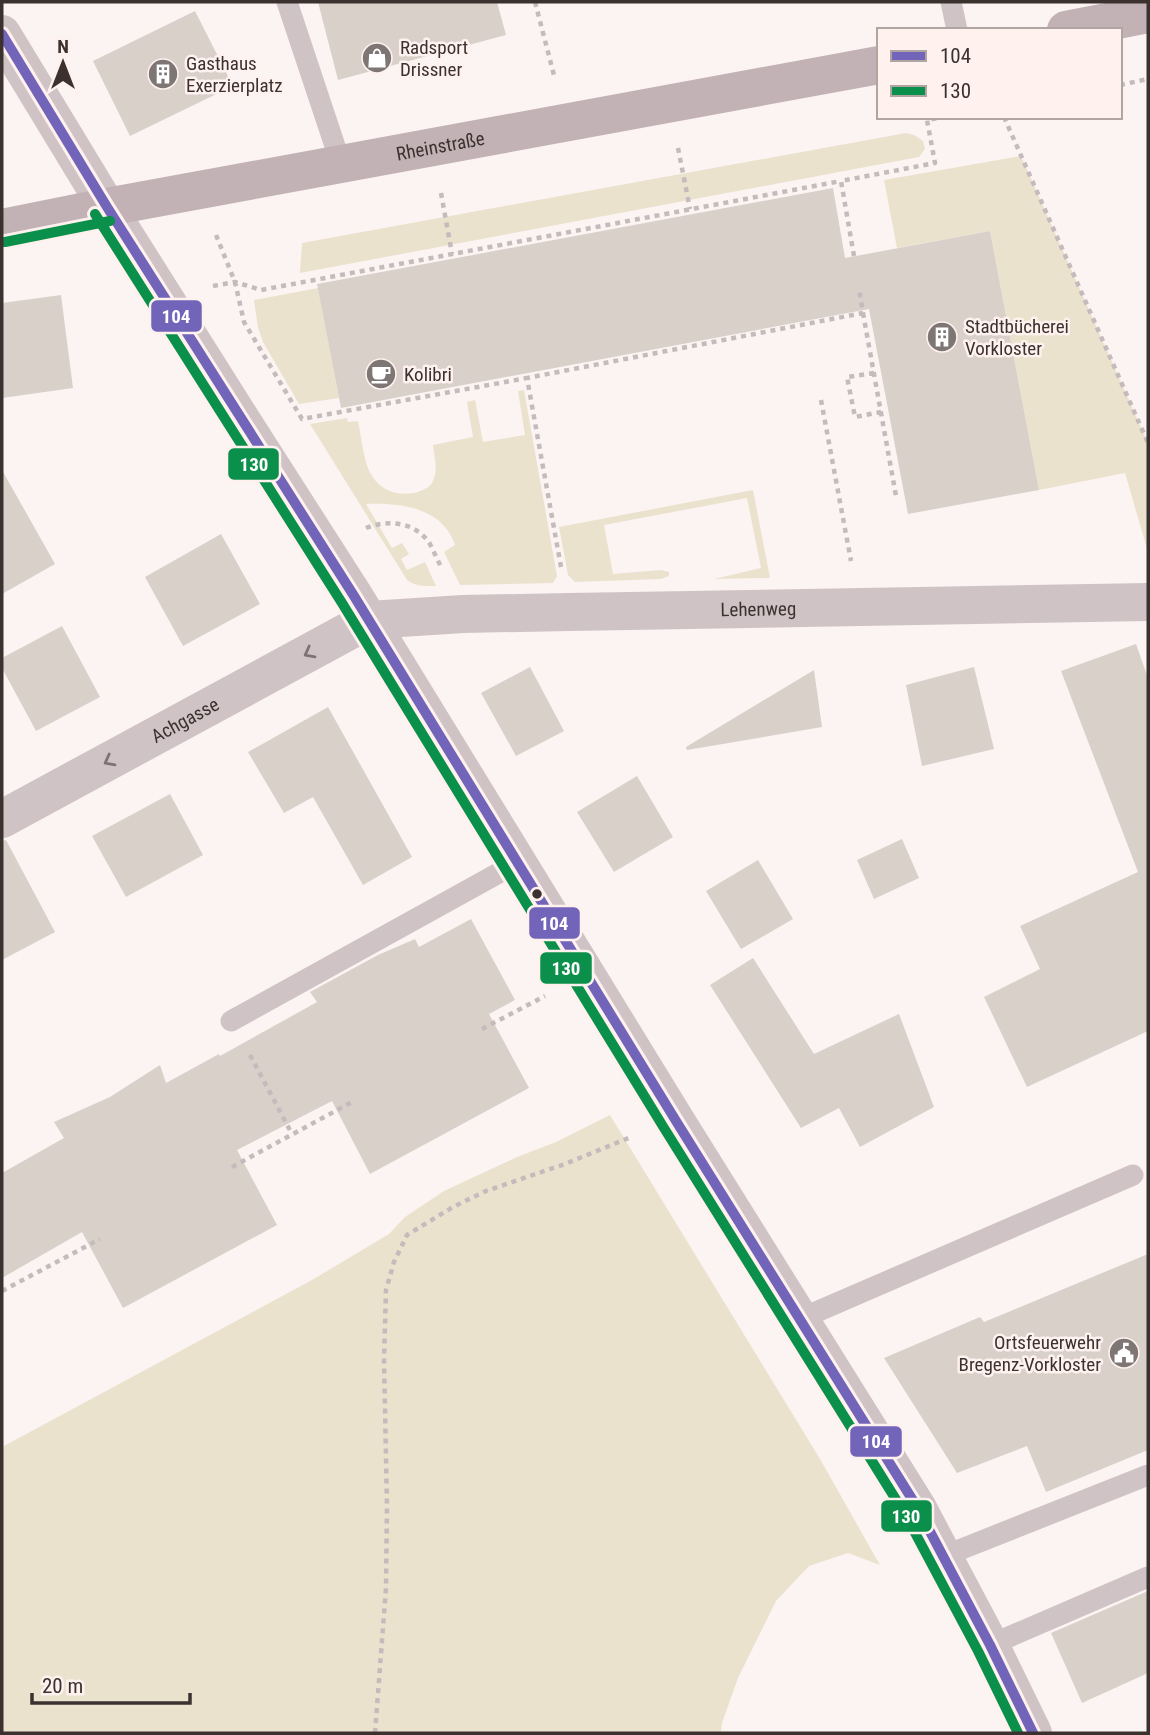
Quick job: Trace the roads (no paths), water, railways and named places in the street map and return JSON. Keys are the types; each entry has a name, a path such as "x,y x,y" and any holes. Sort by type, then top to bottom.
{"main road":[{"path":"1076,28 1148,14"},
{"name":"Rheinstraße","path":"2,228 877,65"}],"street":[{"path":"2,34 107,207 369,620 676,1121 917,1507 1033,1733"},
{"name":"Lehenweg","path":"369,620 463,614 1148,602"},
{"name":"Achgasse","path":"2,819 369,620"}],"lane":[{"path":"287,2 341,164"},
{"path":"951,2 957,28"},
{"path":"231,1021 517,863"},
{"path":"800,1319 1133,1175"},
{"path":"944,1556 1148,1475"},
{"path":"990,1645 1148,1577"}],"place":[{"name":"Radsport Drissner","path":"377,58"},
{"name":"Gasthaus Exerzierplatz","path":"163,74"},
{"name":"Stadtbücherei Vorkloster","path":"942,337"},
{"name":"Kolibri","path":"381,374"},
{"name":"Ortsfeuerwehr Bregenz-Vorkloster","path":"1124,1353"}]}
